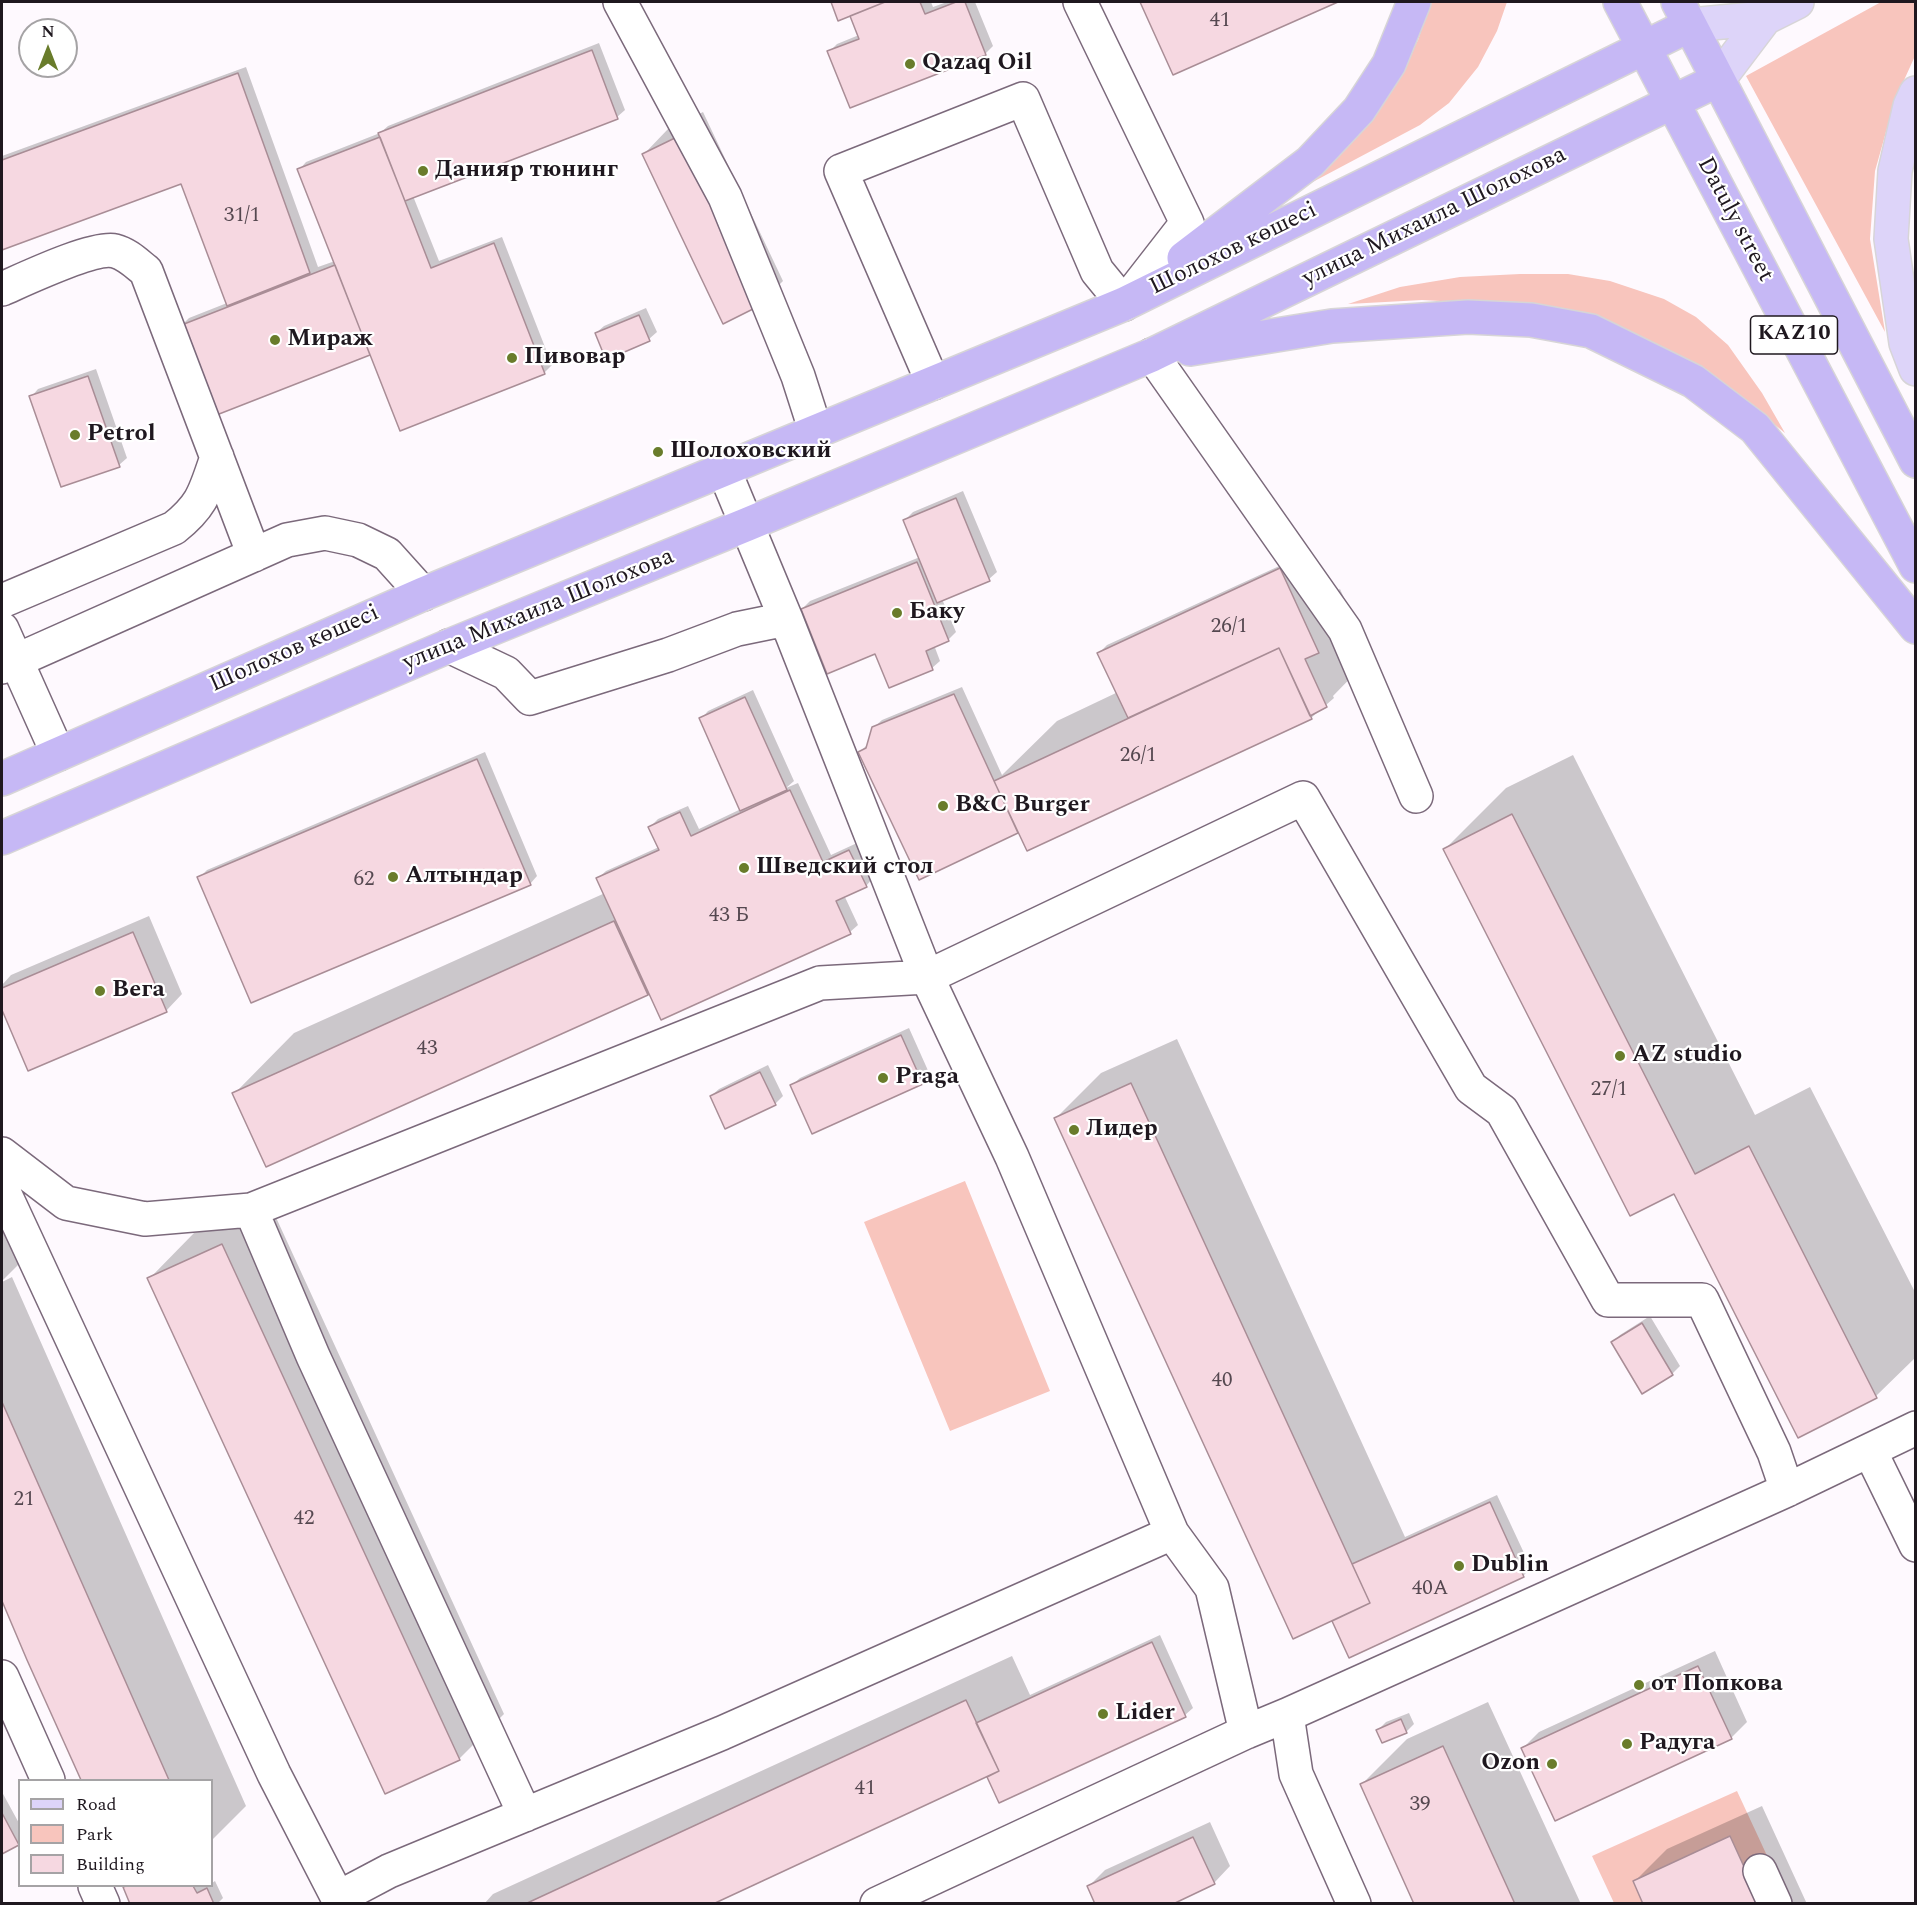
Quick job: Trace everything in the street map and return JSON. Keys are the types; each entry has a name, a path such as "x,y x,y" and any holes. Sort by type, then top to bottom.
{"highway":[{"path":"1124,304 1310,162 1359,110 1389,64 1414,2"},
{"name":"Datuly street","path":"1620,2 1916,566"},
{"path":"1643,47 1684,13"},
{"name":"Datuly street","path":"1684,13 1916,461"},
{"name":"Шолохов көшесі","path":"816,432 1124,304 1643,47"},
{"name":"улица Михаила Шолохова","path":"1152,355 1718,80"},
{"path":"748,524 1152,355 1332,326 1457,318 1531,320 1591,331 1694,381 1755,428 1916,627"},
{"path":"724,470 816,432"},
{"name":"Шолохов көшесі","path":"2,779 423,594 724,470"},
{"name":"улица Михаила Шолохова","path":"2,838 449,646 748,524"}],"main road":[{"path":"1718,80 1765,18 1797,2"},
{"path":"1684,13 1765,18"},
{"path":"1916,93 1910,105 1895,171 1891,238 1905,343 1916,369"}],"lane":[{"path":"620,2 725,197 798,376 816,432"},
{"path":"933,383 841,171 1023,99 1097,271 1124,304 1187,224 1080,2"},
{"path":"2,289 95,251 115,251 133,260 146,271 254,555"},
{"path":"1152,355 1345,630 1416,796"},
{"path":"2,601 174,528 192,514 204,496 216,457"},
{"path":"724,470 748,524 927,977 1012,1157 1172,1533 1212,1588 1246,1732"},
{"path":"9,664 287,540 325,533 358,540 387,554 423,594"},
{"path":"449,646 506,673 530,699 668,655 737,629 786,619"},
{"path":"2,629 9,664 58,754"},
{"path":"2,1154 66,1203 145,1220 250,1210 820,983 927,977 1303,798 1472,1088 1502,1111 1608,1300 1702,1300 1774,1452 1787,1490"},
{"path":"2,1188 274,1774 339,1901 389,1871 722,1733 1172,1533"},
{"path":"250,1210 313,1356 525,1815"},
{"path":"877,1904 1246,1732 1787,1490 1916,1428"},
{"path":"1870,1450 1916,1545"},
{"path":"2,1677 48,1779"},
{"path":"1287,1715 1296,1774 1354,1904"},
{"path":"1760,1871 1775,1904"},
{"path":"94,1887 103,1904"}],"green space":[{"path":"1431,2 1507,2 1497,31 1478,67 1449,103 1420,125 1292,193 1397,81 1418,40"},
{"path":"1881,2 1915,2 1915,56 1895,100 1875,171 1870,239 1885,332 1746,76"},
{"path":"1568,274 1610,281 1664,299 1696,317 1728,345 1762,393 1785,433 1735,392 1478,303 1422,300 1348,304 1400,287 1460,277"},
{"path":"965,1181 1050,1391 950,1431 864,1222"},
{"path":"1737,1791 1789,1903 1614,1903 1592,1856"}],"building":[{"path":"831,2 885,2 838,21"},
{"path":"885,2 920,2 925,14 956,2 965,2 986,55 850,108 827,51 859,39 850,16"},
{"path":"1140,2 1338,2 1173,75"},
{"path":"592,50 618,119 405,201 378,133"},
{"path":"238,73 310,273 227,306 181,184 2,250 2,160"},
{"path":"679,136 759,306 723,324 642,154"},
{"path":"380,137 431,268 494,243 545,374 400,431 297,169"},
{"name":"Мираж","path":"335,265 370,355 214,416 179,326"},
{"path":"639,315 650,341 606,360 595,333"},
{"path":"88,376 120,467 61,487 29,396"},
{"path":"956,498 990,581 937,603 903,520"},
{"path":"917,562 949,641 926,651 933,670 889,688 875,654 827,674 801,609"},
{"path":"1280,568 1319,653 1305,659 1327,707 1310,716 1279,648 1128,718 1097,653"},
{"path":"1279,648 1312,719 1027,851 994,781"},
{"path":"954,694 1018,833 919,880 858,752 866,748 872,727"},
{"path":"745,697 787,790 740,811 699,718"},
{"path":"477,759 531,885 251,1003 197,877"},
{"path":"790,790 823,862 849,850 867,887 836,901 851,934 661,1020 596,878 659,850 648,827 680,812 691,836"},
{"path":"1512,814 1695,1174 1749,1146 1877,1398 1798,1438 1674,1194 1630,1216 1443,849"},
{"path":"614,921 648,995 266,1167 232,1093"},
{"path":"133,932 167,1012 28,1071 2,1010 2,988"},
{"path":"901,1035 923,1084 812,1134 790,1085"},
{"path":"760,1072 776,1105 725,1129 710,1096"},
{"path":"1131,1083 1370,1603 1293,1639 1054,1118"},
{"path":"222,1244 460,1760 385,1794 147,1278"},
{"path":"1642,1323 1673,1375 1642,1394 1611,1342"},
{"path":"2,1402 169,1779 81,1779 2,1601"},
{"path":"1490,1502 1524,1577 1349,1658 1332,1621 1370,1603 1352,1564"},
{"path":"1152,1642 1186,1717 999,1803 987,1777 999,1771 976,1723"},
{"name":"Радуга","path":"1698,1666 1732,1739 1555,1821 1521,1748"},
{"path":"966,1700 999,1771 713,1904 525,1904"},
{"path":"1401,1719 1407,1733 1382,1743 1376,1730"},
{"path":"1443,1746 1515,1904 1414,1904 1360,1784"},
{"path":"2,1813 18,1846 2,1854"},
{"path":"1730,1836 1761,1904 1643,1904 1633,1881"},
{"path":"1193,1837 1215,1884 1173,1904 1095,1904 1087,1886"},
{"path":"123,1887 194,1887 197,1893 207,1888 214,1904 130,1904"}],"place":[{"name":"Qazaq Oil","path":"910,64"},
{"name":"Данияр тюнинг","path":"423,171"},
{"name":"Мираж","path":"275,340"},
{"name":"Пивовар","path":"512,358"},
{"name":"Petrol","path":"75,435"},
{"name":"Шолоховский","path":"658,452"},
{"name":"Баку","path":"897,613"},
{"name":"B&C Burger","path":"943,806"},
{"name":"Шведский стол","path":"744,868"},
{"name":"Алтындар","path":"393,877"},
{"name":"Вега","path":"100,991"},
{"name":"AZ studio","path":"1620,1056"},
{"name":"Praga","path":"883,1078"},
{"name":"Лидер","path":"1074,1130"},
{"name":"Dublin","path":"1459,1566"},
{"name":"от Попкова","path":"1639,1685"},
{"name":"Lider","path":"1103,1714"},
{"name":"Радуга","path":"1627,1744"},
{"name":"Ozon","path":"1552,1764"}]}
